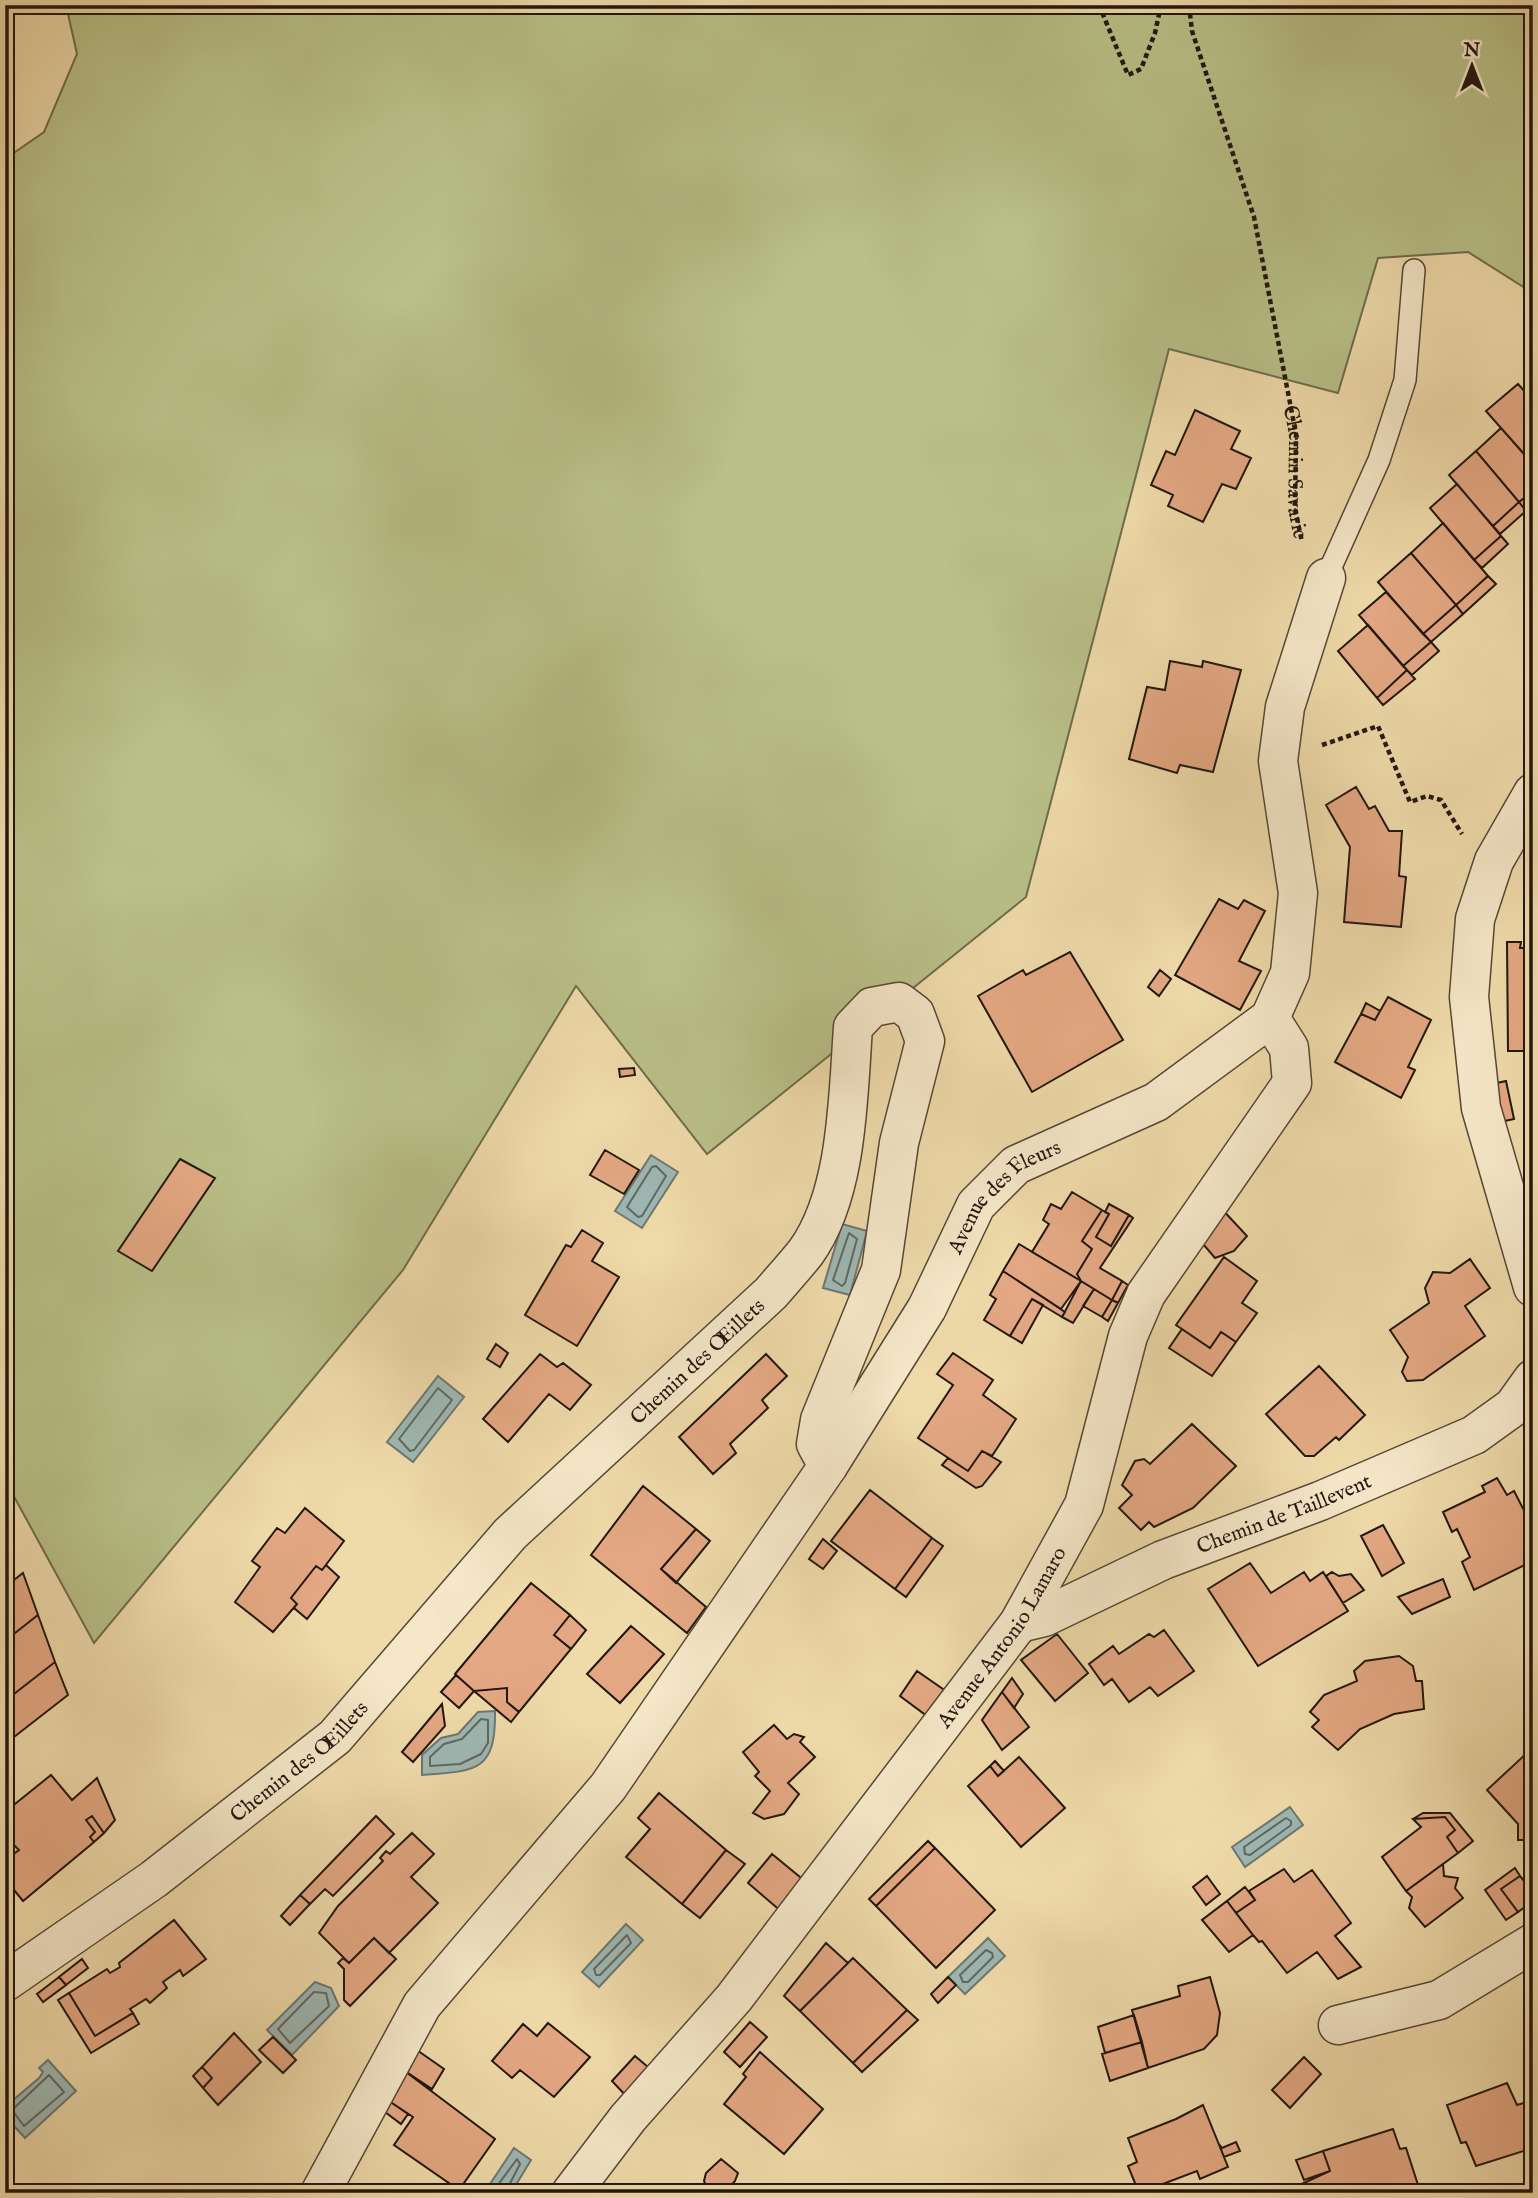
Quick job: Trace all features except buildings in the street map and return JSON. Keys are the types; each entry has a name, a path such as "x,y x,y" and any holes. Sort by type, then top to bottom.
{"street":[{"path":"1269,1018 1290,973 1297,893 1279,761 1285,707 1325,578"},
{"path":"1533,793 1493,861 1475,919 1469,997 1481,1108 1533,1287"},
{"name":"Chemin des Œillets","path":"5,1982 154,1879 335,1737 510,1534 771,1293 807,1251 830,1204 847,1121 853,1027 873,1007 899,1002 915,1014 925,1041 899,1143 881,1270 820,1420 817,1444 828,1466"},
{"name":"Avenue des Fleurs","path":"320,2193 422,2005 608,1787 828,1466 927,1308 976,1205 1016,1165 1156,1102 1269,1018"},
{"name":"Avenue Antonio Lamaro","path":"571,2193 628,2119 734,1998 1019,1623 1084,1505 1128,1336 1146,1294 1293,1083 1289,1048 1269,1018"},
{"name":"Chemin de Taillevent","path":"1019,1623 1044,1617 1163,1560 1321,1501 1474,1435 1513,1406 1533,1379"},
{"path":"1338,2025 1439,2000 1533,1944"}],"lane":[{"path":"1325,578 1379,460 1405,380 1414,270"}],"path":[{"path":"1098,5 1128,75 1141,69 1155,33 1161,5"},
{"name":"Chemin Savaric","path":"1189,5 1192,31 1254,217 1296,434 1295,509 1304,555 1325,578"},
{"path":"1279,761 1378,726 1409,802 1427,796 1441,800 1457,831 1468,839"}],"green space":[{"path":"66,5 1533,5 1533,293 1468,252 1378,258 1338,393 1169,349 1026,897 707,1154 576,986 403,1270 94,1643 5,1480 5,159 44,132 77,54"}],"water":[{"path":"651,1155 678,1172 642,1228 615,1211"},
{"path":"842,1224 867,1231 850,1295 823,1288"},
{"path":"438,1376 464,1397 413,1462 387,1442"},
{"path":"495,1711 492,1746 487,1757 469,1769 422,1775 422,1755 441,1738 458,1734 478,1712"},
{"path":"1290,1807 1303,1825 1245,1867 1232,1847"},
{"path":"626,1924 643,1940 599,1987 582,1972"},
{"path":"988,1938 1005,1956 965,1994 948,1977"},
{"path":"315,1982 331,1988 339,2006 292,2055 267,2030"},
{"path":"48,2060 76,2091 25,2138 5,2116 5,2107 39,2078 43,2072 39,2068"},
{"path":"514,2148 531,2160 511,2193 484,2193"}]}
